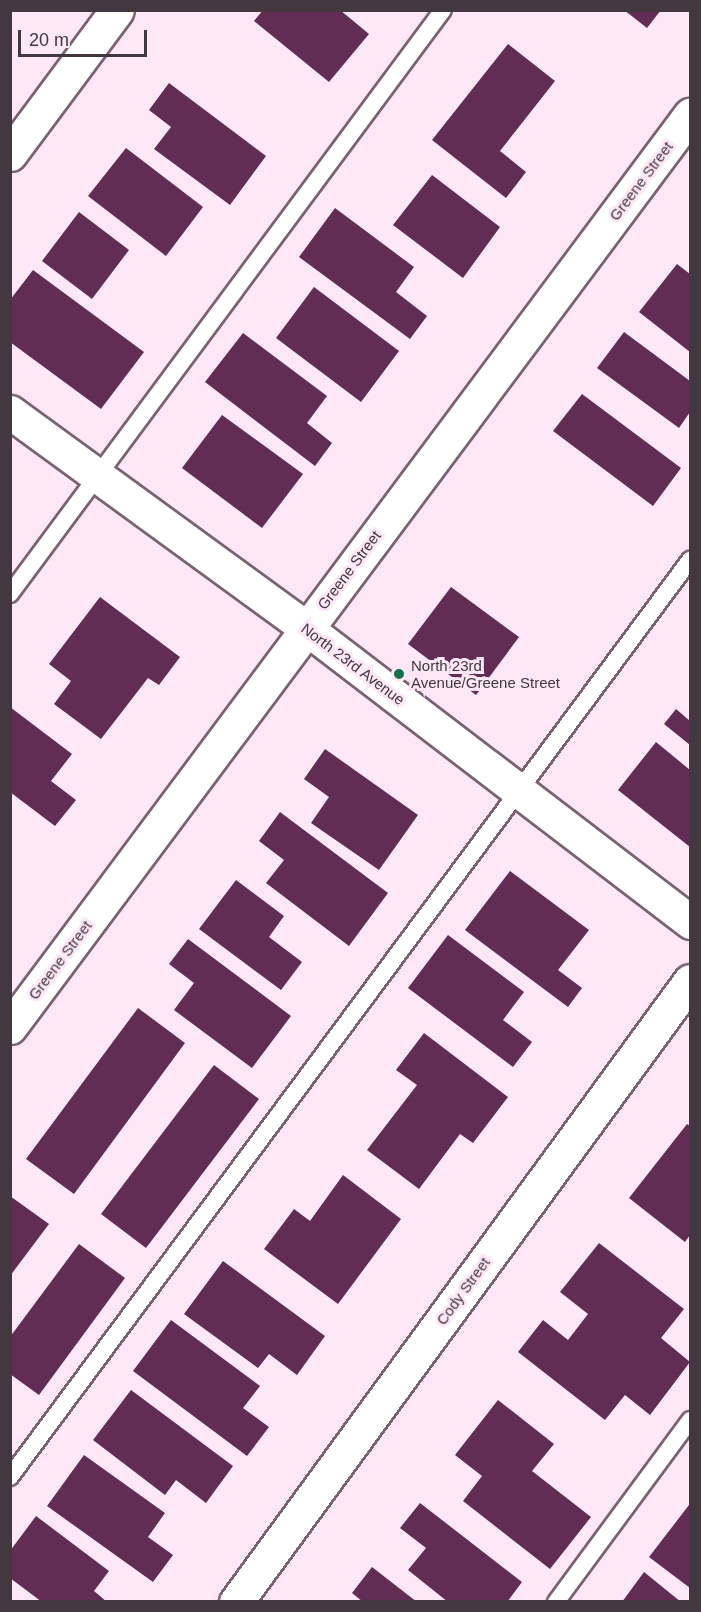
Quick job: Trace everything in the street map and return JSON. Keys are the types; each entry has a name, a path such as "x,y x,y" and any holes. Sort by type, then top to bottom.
{"street":[{"path":"10,154 117,10"},
{"name":"Greene Street","path":"10,1027 690,116"},
{"name":"North 23rd Avenue","path":"10,412 306,628 690,922"},
{"name":"Cody Street","path":"236,1602 690,981"}],"lane":[{"path":"10,594 443,10"},
{"path":"10,1477 690,560"},
{"path":"556,1602 690,1420"}],"building":[{"path":"263,10 340,10 369,34 329,82 254,21"},
{"path":"624,10 661,10 647,28"},
{"path":"508,44 555,81 500,151 526,172 506,198 432,140"},
{"path":"169,83 266,156 230,205 154,149 171,127 149,110"},
{"path":"126,148 203,207 166,256 88,196"},
{"path":"432,175 500,227 463,278 393,225"},
{"path":"335,208 414,267 396,292 427,316 410,339 299,257"},
{"path":"79,212 129,250 92,299 42,261"},
{"path":"677,264 690,274 690,352 639,312"},
{"path":"33,270 144,352 101,409 10,342 10,300"},
{"path":"314,287 399,351 361,402 276,338"},
{"path":"624,332 690,381 690,412 679,428 597,368"},
{"path":"243,333 327,396 307,423 332,443 315,466 205,382"},
{"path":"582,394 681,468 653,506 553,431"},
{"path":"222,415 303,474 262,528 182,468"},
{"path":"451,587 519,637 476,695 408,644"},
{"path":"100,597 180,657 159,685 148,678 101,739 54,704 71,681 49,664"},
{"path":"10,707 72,754 51,781 76,800 55,826 10,792"},
{"path":"676,709 690,721 690,745 664,724"},
{"path":"656,742 690,770 690,847 618,790"},
{"path":"325,749 418,815 379,870 311,823 329,797 304,779"},
{"path":"280,812 388,893 349,946 266,883 284,860 259,841"},
{"path":"510,871 589,930 558,970 582,988 568,1007 465,930"},
{"path":"236,880 284,916 269,937 302,962 281,990 199,929"},
{"path":"448,935 524,992 503,1020 532,1042 513,1067 408,988"},
{"path":"188,939 291,1016 252,1068 174,1010 194,983 169,964"},
{"path":"138,1008 185,1043 74,1194 26,1159"},
{"path":"424,1033 508,1097 473,1143 460,1134 419,1189 367,1150 417,1085 396,1070"},
{"path":"214,1065 259,1099 146,1248 101,1214"},
{"path":"687,1124 690,1126 690,1235 685,1242 629,1198"},
{"path":"343,1175 401,1219 338,1304 264,1249 294,1209 310,1221"},
{"path":"10,1196 49,1224 10,1276"},
{"path":"599,1243 684,1309 661,1338 690,1362 650,1415 625,1395 605,1420 518,1352 543,1320 568,1340 588,1314 560,1292"},
{"path":"79,1244 125,1278 39,1395 10,1374 10,1337"},
{"path":"223,1261 325,1336 297,1375 269,1354 258,1368 184,1314"},
{"path":"171,1320 260,1386 243,1408 269,1427 247,1456 133,1371"},
{"path":"131,1390 233,1466 206,1503 176,1480 165,1495 93,1440"},
{"path":"498,1400 554,1444 532,1471 591,1517 550,1569 463,1501 482,1476 455,1455"},
{"path":"84,1455 165,1513 148,1537 173,1555 153,1582 47,1506"},
{"path":"420,1503 522,1582 507,1602 448,1602 408,1570 426,1548 400,1528"},
{"path":"689,1505 690,1507 690,1588 649,1557"},
{"path":"36,1516 109,1571 94,1591 107,1602 42,1602 10,1578 10,1551"},
{"path":"372,1567 417,1602 363,1602 352,1593"},
{"path":"644,1572 681,1602 622,1602"}],"place":[{"name":"North 23rd Avenue/Greene Street","path":"399,674"}]}
